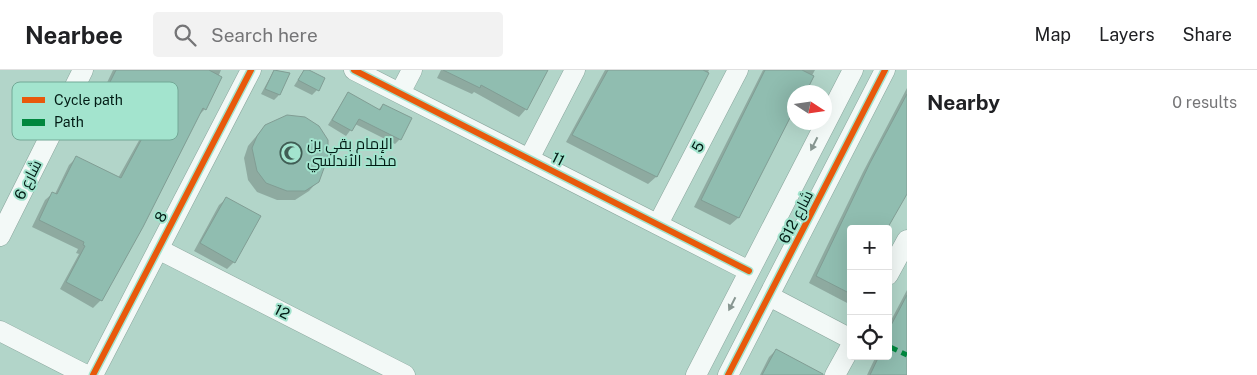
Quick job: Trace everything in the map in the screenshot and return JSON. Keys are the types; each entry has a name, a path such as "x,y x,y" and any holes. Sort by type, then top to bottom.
{"street":[{"name":"شارع 6","path":"77,82 83,70"},
{"name":"8","path":"93,375 251,70"},
{"name":"11","path":"354,70 749,271"},
{"path":"400,93 412,70"},
{"path":"529,159 575,70"},
{"name":"5","path":"658,224 738,70"},
{"name":"شارع 612","path":"696,375 853,70"},
{"name":"شارع 612","path":"728,375 885,70"},
{"name":"شارع 6","path":"0,236 48,140"},
{"path":"891,270 907,240"},
{"name":"12","path":"158,249 405,375"},
{"path":"769,296 847,337"},
{"path":"0,331 86,375"},
{"path":"836,375 847,354"}],"building":[{"path":"116,70 209,70 222,77 206,110 203,108 143,227 102,301 66,282 85,246 83,245 84,242 39,220 52,192 57,194 76,156 121,178 141,140 178,140 178,82 110,82"},
{"path":"274,70 290,73 280,95 265,89"},
{"path":"304,70 309,70 325,78 319,91 298,80"},
{"path":"443,70 548,70 527,110 481,85 480,88"},
{"path":"608,70 703,70 709,73 657,177 572,135"},
{"path":"765,70 802,70 814,76 810,85 787,85 787,124 739,218 701,200"},
{"path":"348,92 380,110 383,104 412,118 401,140 359,119 352,131 332,120"},
{"path":"907,94 907,194 889,225 847,225 847,292 816,276 870,163"},
{"name":"الإمام بقي بن مخلد الأندلسي","path":"287,115 305,117 319,126 328,140 328,157 319,182 305,191 287,191 266,183 257,171 252,148 257,136 265,125"},
{"path":"226,197 261,216 235,263 200,243"},
{"path":"907,295 907,375 870,375 877,360 892,360 892,323"},
{"path":"776,349 823,374 823,375 762,375"}],"marked path":[{"path":"892,348 907,355"}],"cycle path":[{"path":"93,375 251,70"},
{"path":"354,70 749,271"},
{"path":"728,375 885,70"}],"place":[{"name":"الإمام بقي بن مخلد الأندلسي","path":"291,153"}]}
